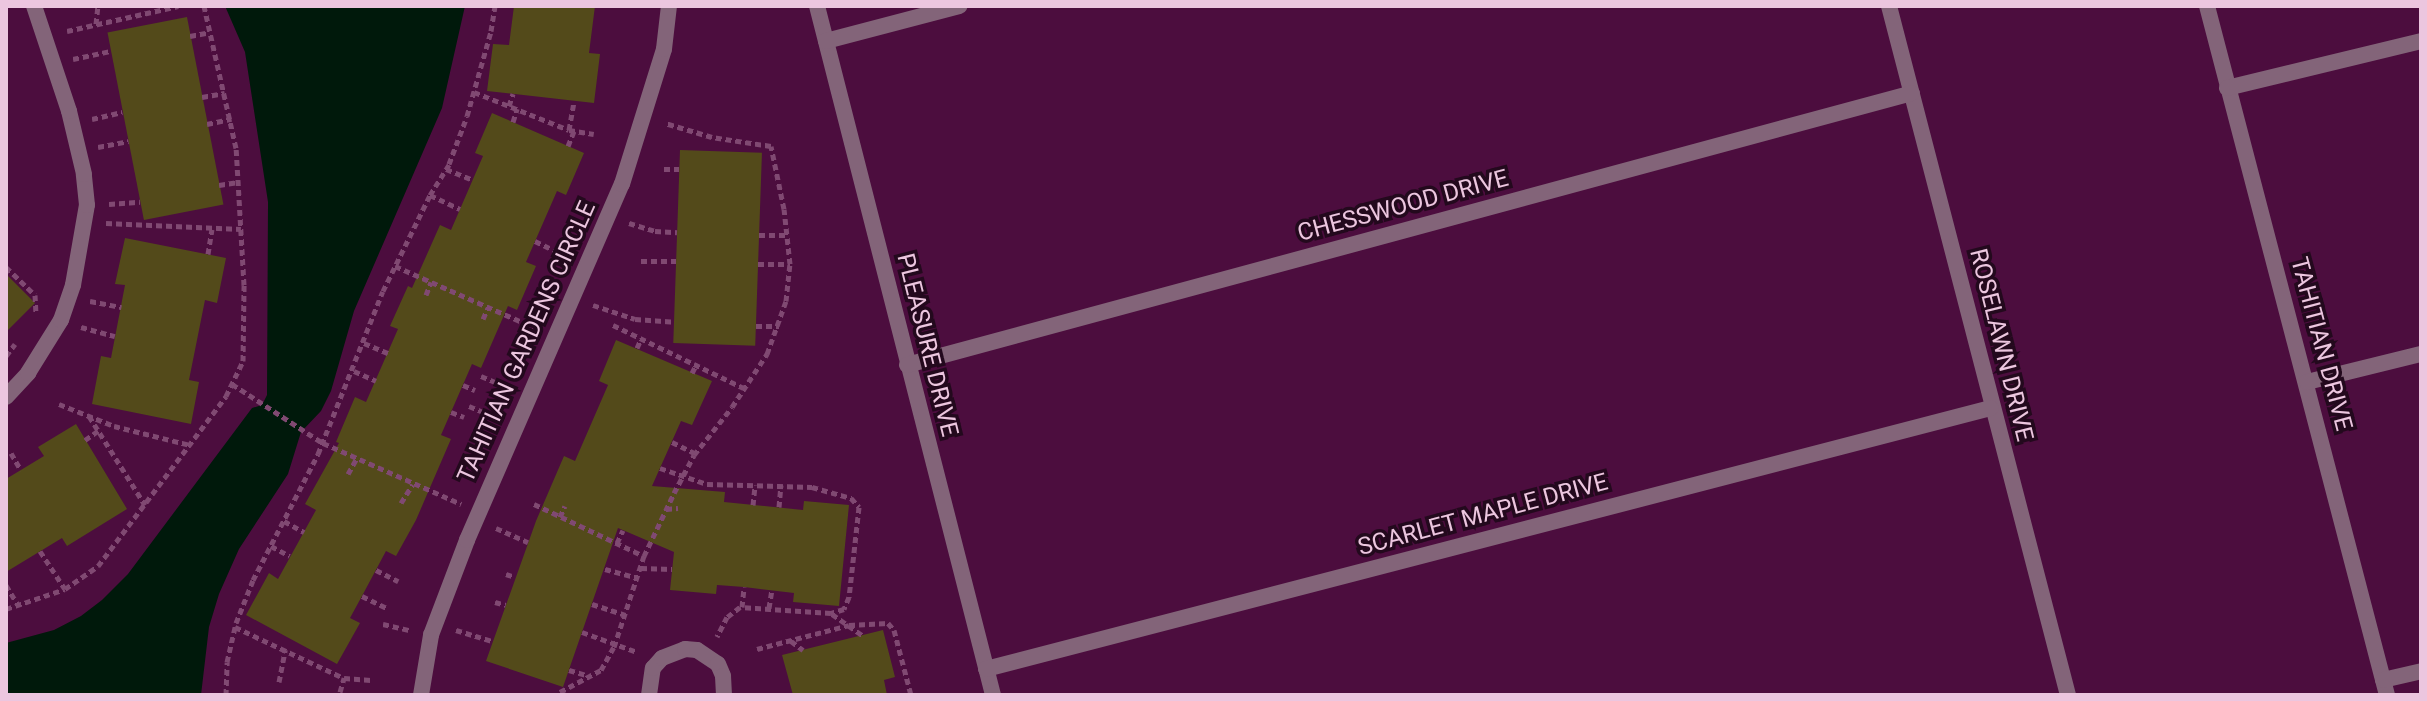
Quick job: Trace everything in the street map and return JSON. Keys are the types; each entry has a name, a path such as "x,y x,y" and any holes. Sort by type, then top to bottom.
{"street":[{"path":"6,397 28,373 61,320 70,296 87,205 79,150 34,6"},
{"name":"TAHITIAN GARDENS CIRCLE","path":"421,695 422,674 435,624 477,515 609,217 645,117 664,49 669,6"},
{"name":"PLEASURE DRIVE","path":"817,6 993,695"},
{"path":"826,41 959,6"},
{"name":"ROSELAWN DRIVE","path":"1889,6 2068,695"},
{"name":"TAHITIAN DRIVE","path":"2207,6 2385,688"},
{"path":"2227,88 2421,41"},
{"name":"CHESSWOOD DRIVE","path":"907,365 1912,93"},
{"path":"2307,382 2421,354"},
{"name":"SCARLET MAPLE DRIVE","path":"986,669 1991,408"},
{"path":"649,695 649,679 658,662 673,651 685,649 708,656 723,676 724,695"},
{"path":"2385,688 2421,671"}],"path":[{"path":"96,24 98,6"},
{"path":"67,31 178,6"},
{"path":"6,609 65,589 98,566 190,445 232,384 243,361 241,229 231,119 204,6"},
{"path":"226,695 227,662 235,627 253,580 323,443 395,266 446,169 474,92 495,6"},
{"path":"190,36 210,32"},
{"path":"53,63 111,51"},
{"path":"474,92 572,131 594,134"},
{"path":"202,97 225,93"},
{"path":"509,106 513,94"},
{"path":"568,146 574,101"},
{"path":"513,122 517,109"},
{"path":"560,692 601,670 616,642 644,556 695,453 744,388 780,326 790,264 771,146 712,137 645,117"},
{"path":"207,124 231,119"},
{"path":"446,169 473,180"},
{"path":"664,169 679,169"},
{"path":"219,185 237,182"},
{"path":"430,195 460,209"},
{"path":"87,205 140,202"},
{"path":"609,217 655,231 677,232"},
{"path":"105,223 241,229"},
{"path":"208,254 212,229"},
{"path":"759,235 787,235"},
{"path":"535,241 564,255"},
{"path":"641,261 676,261"},
{"path":"758,264 790,264"},
{"path":"395,266 533,327"},
{"path":"6,267 37,299 30,323"},
{"path":"426,295 441,277"},
{"path":"70,296 121,307"},
{"path":"572,298 635,319 674,322"},
{"path":"483,319 496,300"},
{"path":"61,320 115,336"},
{"path":"613,325 744,388"},
{"path":"756,326 780,326"},
{"path":"6,356 24,332"},
{"path":"637,348 641,339"},
{"path":"364,343 388,353"},
{"path":"692,373 697,363"},
{"path":"354,371 376,381"},
{"path":"481,376 529,396"},
{"path":"232,384 323,443 528,542"},
{"path":"463,385 475,390"},
{"path":"59,404 88,416 190,445"},
{"path":"469,406 516,426"},
{"path":"451,412 464,417"},
{"path":"88,416 145,505"},
{"path":"85,440 98,431"},
{"path":"672,442 695,453"},
{"path":"11,453 21,470"},
{"path":"348,474 357,458"},
{"path":"660,468 707,484 781,485 840,494 851,498 859,507 849,597 844,609 831,613 742,607 727,617 708,656"},
{"path":"401,503 413,484"},
{"path":"753,505 755,485"},
{"path":"779,507 781,485"},
{"path":"534,504 644,556"},
{"path":"560,517 565,506"},
{"path":"666,509 678,508"},
{"path":"284,521 304,532"},
{"path":"617,543 623,530"},
{"path":"271,546 290,556"},
{"path":"40,551 65,589"},
{"path":"641,568 672,569"},
{"path":"605,569 638,578"},
{"path":"376,570 398,581"},
{"path":"506,574 515,577"},
{"path":"6,585 18,605"},
{"path":"742,607 744,587"},
{"path":"769,608 772,590"},
{"path":"362,596 387,608"},
{"path":"495,602 506,605"},
{"path":"592,604 625,615"},
{"path":"831,613 862,635"},
{"path":"435,624 493,641"},
{"path":"757,649 849,625 892,625 911,695"},
{"path":"235,627 344,678 371,680"},
{"path":"582,632 616,642 658,662"},
{"path":"790,640 803,650"},
{"path":"279,682 285,650"},
{"path":"569,670 591,676"},
{"path":"340,692 344,678"}],"shaded area":[{"path":"225,6 465,6 442,108 354,311 331,391 321,411 301,432 288,474 239,549 219,594 209,627 201,695 6,695 6,643 54,630 81,616 102,600 128,574 252,408 262,405 267,395 268,202 245,52"}],"building":[{"path":"514,6 595,6 589,53 600,54 594,103 487,91 493,44 509,45"},
{"path":"187,17 223,204 144,220 107,32"},
{"path":"492,113 584,153 566,195 557,191 526,262 536,266 517,310 508,306 481,368 472,364 441,435 451,439 416,520 396,556 386,551 350,618 360,623 337,664 246,615 269,573 278,579 316,510 305,504 339,443 336,442 355,397 366,402 398,329 390,326 408,286 412,288 440,225 451,230 483,156 475,153"},
{"path":"680,150 762,153 755,346 673,343"},
{"path":"125,238 226,258 217,303 205,300 189,380 199,382 191,424 92,404 101,356 111,358 125,285 115,284"},
{"path":"6,274 35,303 6,332"},
{"path":"616,340 712,381 692,425 681,421 652,486 725,492 724,502 803,510 804,501 849,505 839,606 793,602 794,593 744,587 717,585 716,594 670,590 674,552 618,528 563,687 486,661 536,521 564,456 575,461 608,385 599,381"},
{"path":"76,424 127,509 67,546 62,538 6,572 6,479 44,456 38,447"},
{"path":"883,630 895,677 884,680 887,695 793,695 782,655"}]}
